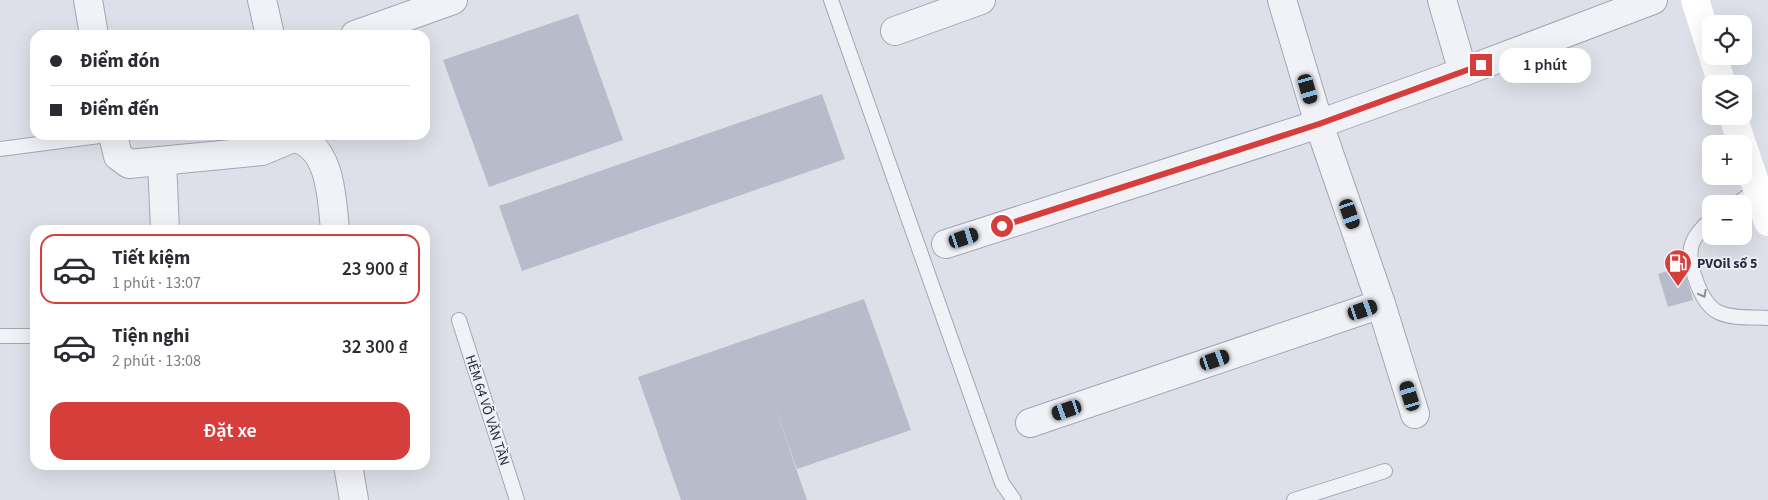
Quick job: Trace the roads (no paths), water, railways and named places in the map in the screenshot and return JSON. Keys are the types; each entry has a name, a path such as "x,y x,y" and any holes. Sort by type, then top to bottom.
{"main road":[{"path":"1695,0 1702,22"},
{"path":"1752,203 1768,222"}],"street":[{"path":"88,0 93,30"},
{"path":"262,0 269,30"},
{"path":"369,30 453,0"},
{"path":"894,31 981,0"},
{"path":"1282,0 1319,124 1381,304 1415,414"},
{"path":"1442,0 1464,72"},
{"path":"946,244 1319,124 1464,72 1653,0"},
{"path":"114,140 118,156 129,164 262,151 284,140"},
{"path":"303,140 312,146 326,170 334,225"},
{"path":"162,161 165,225"},
{"path":"1030,423 1381,304"},
{"path":"349,470 354,500"}],"lane":[{"path":"831,0 1002,483 1014,500"},
{"path":"0,149 69,140"},
{"path":"1702,230 1691,246 1691,260 1695,278 1703,296 1718,312 1768,318"},
{"name":"HẺM 64 VÕ VĂN TẦN","path":"459,320 518,500"},
{"path":"0,336 30,336"},
{"path":"1294,500 1385,471"}],"place":[{"name":"PVOil số 5","path":"1678,287"}]}
